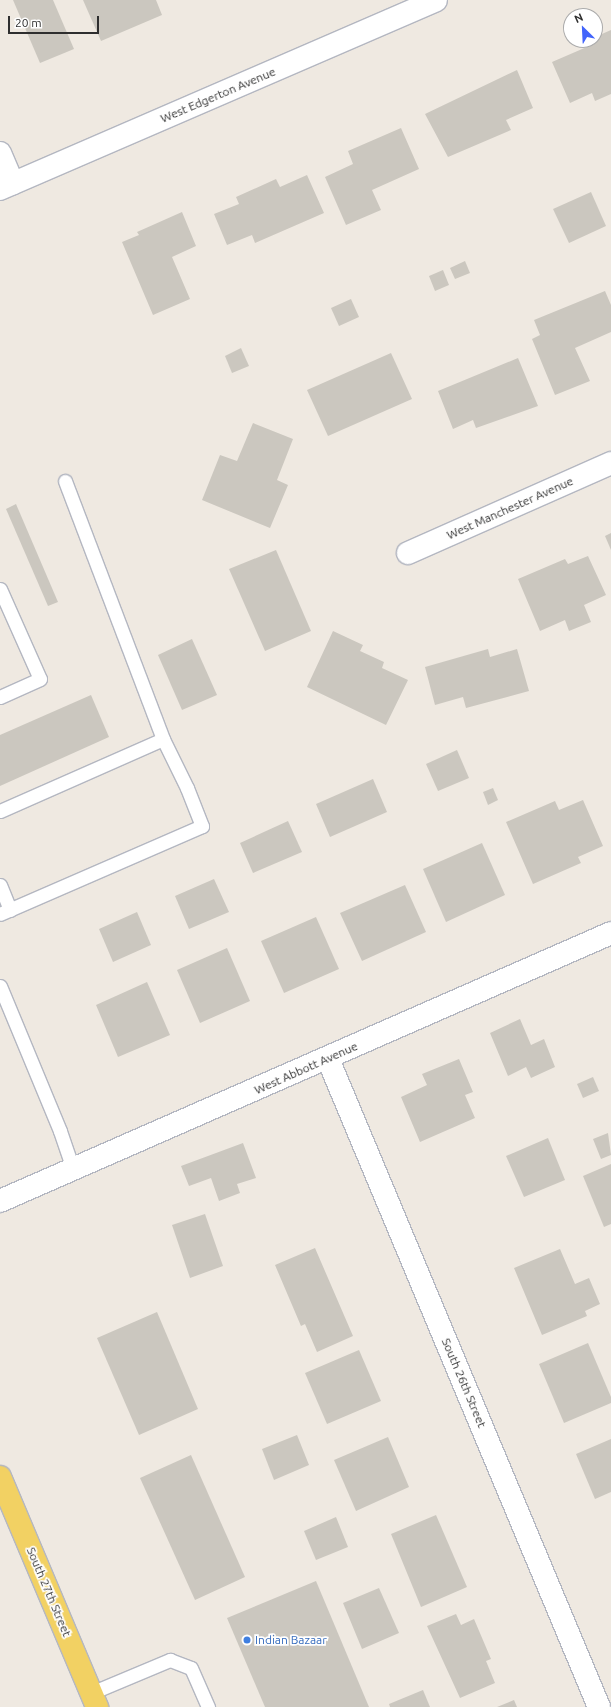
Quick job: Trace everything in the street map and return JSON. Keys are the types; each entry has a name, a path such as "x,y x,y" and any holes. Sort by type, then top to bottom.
{"main road":[{"name":"South 27th Street","path":"0,1477 94,1700"}],"street":[{"name":"West Edgerton Avenue","path":"7,186 436,0"},
{"path":"0,153 7,186"},
{"name":"West Manchester Avenue","path":"408,553 611,463"},
{"name":"West Abbott Avenue","path":"0,1201 328,1059 611,933"},
{"name":"South 26th Street","path":"328,1059 599,1707"}],"lane":[{"path":"0,885 5,912 202,826 187,788 163,739 65,481"},
{"path":"0,589 40,679 0,697"},
{"path":"0,811 163,739"},
{"path":"0,986 60,1131 73,1169"},
{"path":"94,1700 170,1660 191,1668 208,1707"}],"building":[{"path":"13,0 53,0 74,49 40,63"},
{"path":"83,0 156,0 162,15 101,41"},
{"path":"611,30 611,94 595,101 592,93 570,103 552,62 584,48 603,48 603,34"},
{"path":"517,70 533,108 506,120 511,130 448,157 425,114"},
{"path":"401,128 419,169 372,190 381,210 346,225 325,177 353,164 348,151"},
{"path":"307,175 324,213 255,243 252,235 227,245 214,214 239,204 236,197 276,179 280,187"},
{"path":"591,192 606,226 569,243 553,209"},
{"path":"182,212 196,246 172,257 190,299 153,315 122,242 139,235 137,232"},
{"path":"465,261 470,273 455,279 450,268"},
{"path":"443,270 449,285 435,291 429,276"},
{"path":"605,291 611,305 611,332 575,348 590,381 555,395 532,339 540,335 534,320"},
{"path":"351,299 359,317 339,326 331,308"},
{"path":"241,348 249,366 232,373 225,356"},
{"path":"391,353 412,399 328,436 307,390"},
{"path":"518,358 538,406 476,428 473,420 453,429 438,391"},
{"path":"253,423 293,439 277,480 288,485 270,528 202,500 220,455 237,461"},
{"path":"16,504 58,602 48,606 6,509"},
{"path":"611,533 611,550 605,536"},
{"path":"276,550 311,631 265,651 229,569"},
{"path":"588,556 606,595 584,605 591,622 569,631 565,620 540,631 518,579 565,559 568,564"},
{"path":"333,631 363,645 360,651 384,662 382,668 408,680 386,725 307,687"},
{"path":"192,639 217,695 182,710 158,655"},
{"path":"488,649 490,657 517,649 529,691 466,708 463,697 435,705 425,667"},
{"path":"91,695 109,737 0,786 0,735"},
{"path":"457,750 469,778 438,791 426,764"},
{"path":"373,779 387,812 330,837 316,804"},
{"path":"493,788 498,800 488,805 483,792"},
{"path":"583,800 603,846 578,857 581,863 533,884 506,822 555,801 559,810"},
{"path":"288,821 302,852 253,873 240,843"},
{"path":"482,843 505,895 446,922 423,869"},
{"path":"214,879 229,912 189,929 175,896"},
{"path":"405,885 426,932 362,961 340,913"},
{"path":"137,912 151,945 113,962 99,929"},
{"path":"316,917 339,969 284,993 261,941"},
{"path":"227,948 250,1001 200,1023 177,970"},
{"path":"147,982 170,1035 118,1057 96,1005"},
{"path":"520,1019 531,1045 544,1039 555,1067 531,1078 526,1067 508,1076 490,1033"},
{"path":"459,1059 473,1092 465,1095 475,1118 420,1142 401,1097 427,1085 422,1074"},
{"path":"593,1077 599,1091 583,1098 577,1084"},
{"path":"608,1133 611,1155 601,1159 593,1139"},
{"path":"548,1138 565,1180 524,1197 506,1156"},
{"path":"243,1143 256,1178 237,1184 240,1193 219,1201 211,1178 189,1186 181,1166"},
{"path":"611,1164 611,1224 604,1227 583,1176"},
{"path":"205,1214 223,1266 190,1278 172,1225"},
{"path":"315,1248 353,1336 317,1352 305,1324 301,1326 275,1265"},
{"path":"560,1249 575,1284 589,1278 600,1304 585,1311 587,1316 542,1335 514,1268"},
{"path":"157,1312 198,1409 139,1435 97,1338"},
{"path":"588,1343 611,1397 611,1403 564,1423 539,1364"},
{"path":"359,1350 381,1401 327,1424 305,1373"},
{"path":"297,1435 309,1465 274,1480 262,1449"},
{"path":"388,1437 409,1487 356,1511 334,1460"},
{"path":"611,1439 611,1492 595,1499 576,1454"},
{"path":"191,1455 245,1577 195,1600 140,1478"},
{"path":"436,1515 467,1587 421,1607 391,1534"},
{"path":"336,1517 348,1547 316,1560 304,1531"},
{"path":"316,1581 369,1707 265,1707 227,1618"},
{"path":"379,1588 399,1633 362,1649 343,1603"},
{"path":"456,1614 461,1625 474,1619 491,1659 486,1661 495,1683 460,1698 427,1626"},
{"path":"423,1690 430,1707 390,1707 389,1704"},
{"path":"514,1700 517,1707 497,1707"}],"place":[{"name":"Indian Bazaar","path":"247,1640"}]}
